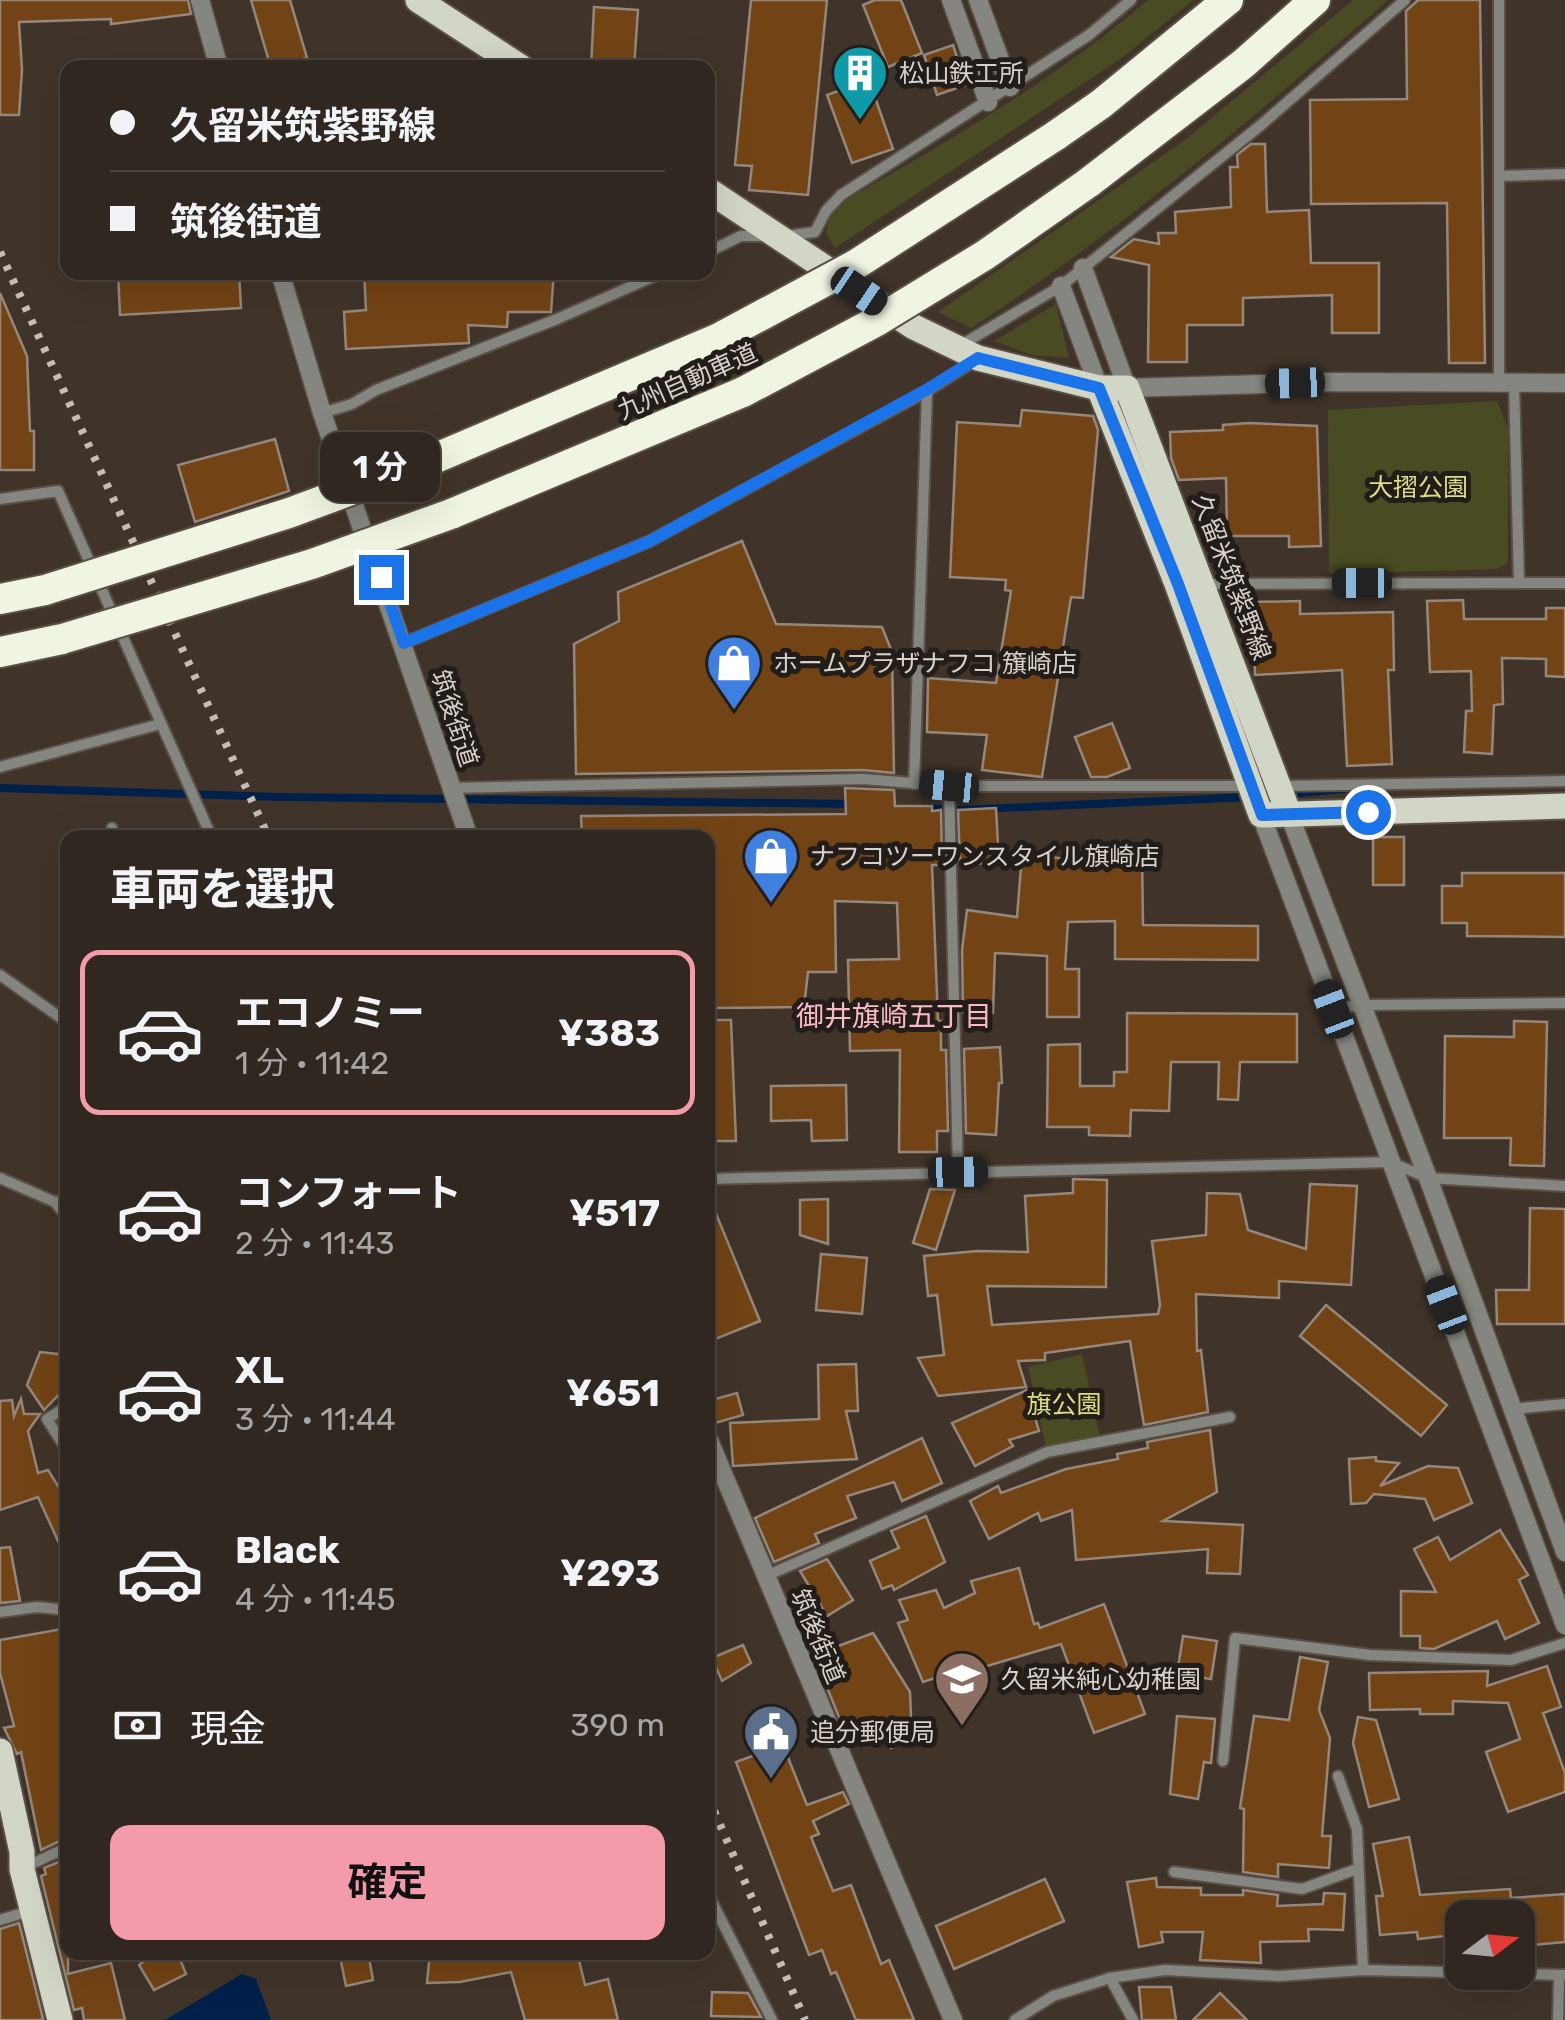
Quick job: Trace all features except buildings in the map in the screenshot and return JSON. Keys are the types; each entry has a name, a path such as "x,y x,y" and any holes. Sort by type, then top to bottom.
{"highway":[{"path":"1101,104 1215,0"},
{"name":"九州自動車道","path":"0,599 45,590 290,513 424,463 720,338 855,264 1054,136 1101,104 1228,0"},
{"name":"九州自動車道","path":"0,652 62,639 312,564 451,514 743,392 892,312 985,255 1088,183 1243,64 1315,0"}],"main road":[{"path":"418,0 510,60"},
{"path":"715,195 914,328 967,353 1099,388 1128,388"},
{"path":"1099,388 1178,584 1262,815 1565,806"},
{"name":"久留米筑紫野線","path":"1128,388 1288,814"},
{"path":"0,1751 18,1857 60,2020"}],"street":[{"path":"200,0 217,60"},
{"path":"951,0 988,102"},
{"path":"978,0 1010,87"},
{"path":"715,249 741,236 815,232 826,211 841,195 1088,35 1130,0"},
{"path":"404,643 650,541 926,390 967,353 1061,286 1261,125 1405,0"},
{"path":"1500,0 1506,382 1520,583"},
{"path":"1500,176 1565,174"},
{"path":"1083,268 1128,388 1565,383"},
{"name":"筑後街道","path":"282,280 322,413 466,830"},
{"path":"322,413 352,404 376,390 644,280"},
{"path":"1061,286 1099,388"},
{"path":"914,784 926,390"},
{"path":"0,499 58,491 208,830"},
{"path":"1204,584 1565,583"},
{"path":"0,768 160,724"},
{"path":"452,788 863,779 949,786 1278,786 1565,780"},
{"path":"949,786 958,1172"},
{"path":"1288,814 1428,1178 1565,1552"},
{"path":"1262,815 1565,1625"},
{"path":"0,975 60,1017"},
{"path":"1333,1009 1362,1005 1565,1002"},
{"path":"715,1178 1390,1162 1428,1178 1565,1186"},
{"path":"0,1178 55,1202 60,1208"},
{"path":"55,1202 60,1202"},
{"path":"1512,1409 1565,1404"},
{"path":"60,1411 47,1420 60,1440"},
{"path":"766,1576 1047,1452 1230,1418"},
{"name":"筑後街道","path":"715,1455 953,2020"},
{"path":"0,1612 36,1607 60,1609"},
{"path":"1223,1761 1235,1638 1370,1655 1511,1660 1565,1643"},
{"path":"1338,1776 1357,1830 1364,1970"},
{"path":"18,1857 60,1849"},
{"path":"1174,1872 1302,1889 1358,1869"},
{"path":"715,1908 772,2020"},
{"path":"0,1920 33,1910"},
{"path":"1015,2020 1054,1996 1110,1978 1164,1970 1279,1976 1364,1970 1562,1976 1558,2020"},
{"path":"1110,1978 1133,2020"}],"green space":[{"path":"1148,0 1193,0 1123,57 835,248 826,233 832,208 1034,86"},
{"path":"1353,0 1388,0 1237,130 1080,252 971,328 938,312 1185,140"},
{"path":"1056,304 1069,358 1032,355 994,341"},
{"name":"大摺公園","path":"1497,401 1508,428 1508,562 1498,569 1329,574 1328,410"},
{"name":"旗公園","path":"1082,1354 1101,1442 1047,1452 1028,1367"}],"water":[{"path":"242,1974 256,1979 271,2020 165,2020"}],"waterway":[{"path":"0,788 281,797 855,804"},
{"path":"1288,794 1344,789"},
{"path":"924,808 957,810 1250,797"}],"railway":[{"path":"0,252 265,830"},
{"path":"715,1813 805,2020"}],"place":[{"name":"松山鉄工所","path":"860,122"},
{"name":"ホームプラザナフコ 籏崎店","path":"734,712"},
{"name":"ナフコツーワンスタイル旗崎店","path":"771,905"},
{"name":"久留米純心幼稚園","path":"962,1728"},
{"name":"追分郵便局","path":"771,1781"}],"district":[{"name":"御井旗崎五丁目","path":"894,1016"}],"route":[{"path":"381,577 404,643 650,541 978,358 1099,388 1178,584 1262,815 1368,812"}]}
